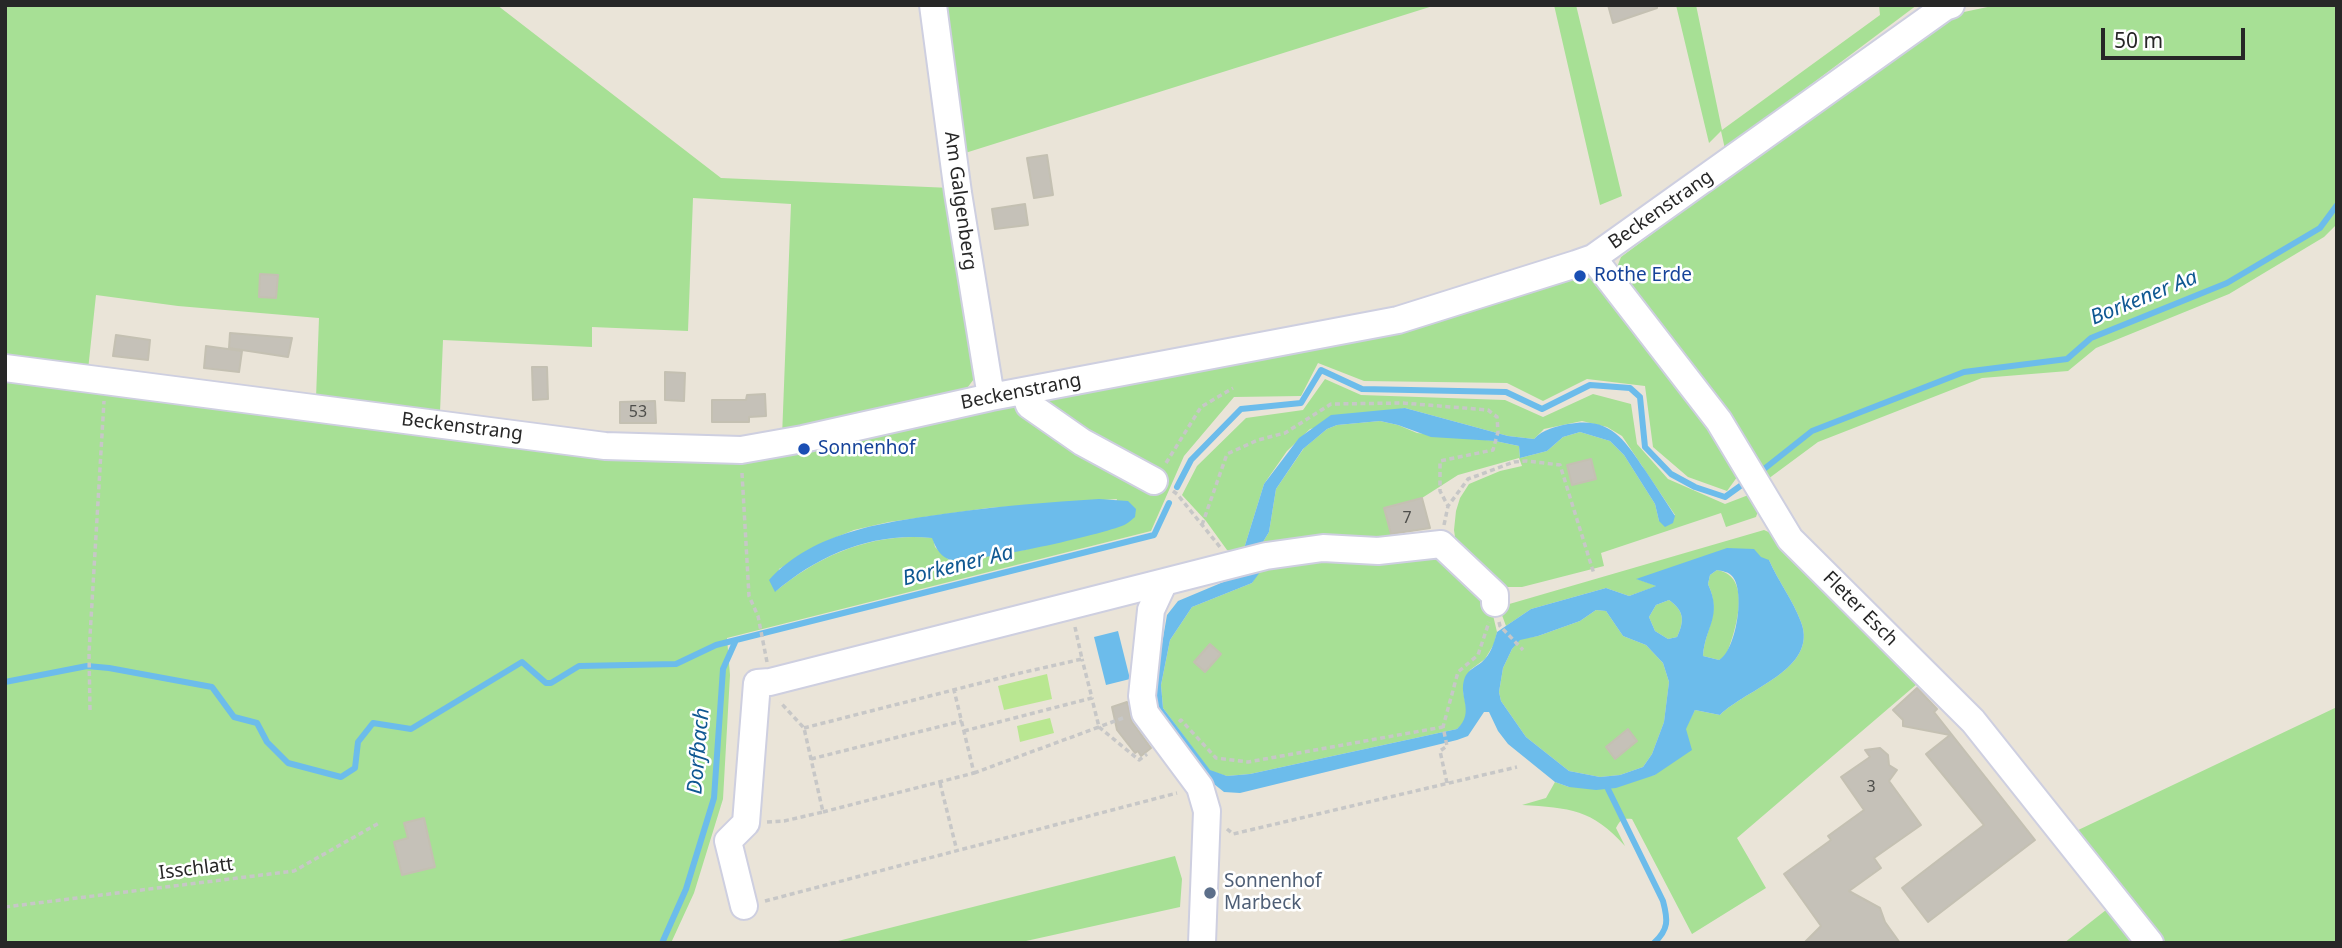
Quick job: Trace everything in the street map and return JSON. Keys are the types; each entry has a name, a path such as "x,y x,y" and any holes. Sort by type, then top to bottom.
{"street":[{"name":"Am Galgenberg","path":"933,5 958,193 991,397"},
{"name":"Beckenstrang","path":"5,368 605,446 741,450 803,439 991,397 1398,320 1593,258 1951,5"},
{"name":"Fleter Esch","path":"1593,258 1718,421 1790,539 1973,721 2150,943"},
{"path":"1026,391 1029,405 1083,442 1154,481"},
{"path":"744,906 728,841 746,823 757,683 770,682 1247,561 1323,548 1378,551 1441,544 1495,595 1498,615"},
{"path":"1164,582 1151,610 1142,696 1145,713 1171,732 1203,799 1202,943"}],"path":[{"path":"90,710 89,653 106,381"},
{"path":"1233,388 1201,407 1154,481 1177,494 1202,525 1247,561"},
{"path":"1202,525 1227,454 1258,440 1285,433 1331,404 1403,403 1488,410 1497,417 1498,432 1493,450 1440,461 1440,491 1448,506"},
{"path":"741,450 749,596 763,636"},
{"path":"1441,544 1448,506 1468,480 1514,463 1527,461 1560,465 1594,574"},
{"path":"1447,783 1440,751 1447,746 1443,727 1458,672 1478,655 1498,615 1523,650"},
{"path":"1075,626 1099,727 1139,760 1181,720 1216,758 1248,762 1443,727"},
{"path":"804,728 1082,659"},
{"path":"770,682 781,703 804,728 823,812"},
{"path":"954,690 974,774"},
{"path":"964,731 1092,698"},
{"path":"811,758 962,721"},
{"path":"746,823 784,821 974,774 1099,727"},
{"path":"744,906 957,851 1203,799 1233,834 1517,767"},
{"path":"940,783 957,851"},
{"name":"Isschlatt","path":"5,907 294,871 379,823"}],"green space":[{"path":"5,5 497,5 721,178 951,188 977,375 961,396 782,437 791,204 693,198 688,331 592,327 592,347 443,340 440,412 316,398 319,318 178,306 96,295 88,370 5,359"},
{"path":"940,5 1436,5 962,154"},
{"path":"1554,5 1576,5 1622,196 1600,205"},
{"path":"1676,5 1696,5 1722,130 1880,15 1879,5 1917,5 1725,149 1721,131 1709,143"},
{"path":"1997,5 2337,5 2337,224 2324,237 2229,294 2096,348 2068,371 1982,378 1818,442 1768,479 1614,275 1621,257 1945,16"},
{"path":"1572,273 1597,281 1712,421 1740,473 1727,491 1688,477 1653,447 1645,386 1587,379 1543,401 1507,383 1364,381 1318,363 1301,396 1234,397 1184,456 1151,531 727,638 730,675 723,799 694,893 671,943 5,943 5,379 753,457","holes":["1117,499 1107,530 1024,550 949,560 935,547 933,538 911,537 869,542 849,548 811,566 776,591 779,569 827,541 854,530 889,522 988,508"]},
{"path":"1325,379 1361,395 1505,400 1543,417 1593,394 1631,404 1637,444 1668,479 1725,504 1751,494 1758,511 1756,517 1726,527 1721,513 1601,553 1604,566 1522,587 1508,587 1496,583 1456,544 1454,530 1460,498 1469,484 1500,471 1522,466 1519,458 1458,475 1422,498 1384,508 1392,538 1262,551 1263,542 1269,532 1276,489 1304,448 1327,429 1337,425 1380,421 1417,433 1519,446 1520,458 1547,451 1563,437 1580,432 1610,441 1624,455 1655,504 1659,521 1675,515 1622,436 1607,427 1582,421 1544,429 1534,439 1508,436 1405,408 1310,429 1287,451 1264,484 1242,555 1227,550 1206,521 1182,495 1197,466 1246,418 1303,410"},
{"path":"1764,530 1773,534 1924,678 1737,838 1766,888 1692,934 1632,819 1622,820 1616,828 1625,846 1602,824 1579,813 1554,807 1522,805 1546,798 1555,782 1569,787 1655,775 1695,710 1720,715 1790,665 1800,653 1804,638 1801,622 1769,560 1637,579 1657,586 1629,596 1606,588 1531,609 1506,626 1499,607"},
{"path":"1441,554 1492,611 1497,632 1494,644 1485,659 1470,670 1463,691 1467,711 1465,722 1457,729 1250,774 1227,776 1210,771 1163,708 1161,685 1170,640 1192,607 1252,583 1263,563"},
{"path":"1717,570 1728,574 1735,583 1739,607 1726,656 1719,660 1703,656 1713,613 1708,584 1710,575"},
{"path":"1669,600 1678,608 1682,621 1677,637 1668,639 1655,631 1649,617 1656,605"},
{"path":"1596,610 1606,611 1623,636 1646,645 1663,663 1669,682 1664,722 1652,754 1643,767 1620,775 1600,777 1569,771 1526,737 1501,701 1499,692 1503,668 1520,639 1538,636 1580,621"},
{"path":"1047,674 1052,699 1004,710 998,686"},
{"path":"2337,707 2337,939 2334,943 2164,943 2074,832"},
{"path":"1050,718 1054,733 1020,742 1017,726"},
{"path":"1175,856 1182,879 1180,907 1017,943 830,943"},
{"path":"2106,910 2132,943 2064,943"}],"water":[{"path":"1405,408 1508,436 1534,439 1554,427 1568,424 1583,422 1605,427 1622,440 1637,459 1675,516 1673,523 1665,527 1659,521 1655,504 1624,455 1610,441 1580,432 1563,437 1547,451 1520,458 1519,446 1495,441 1431,437 1380,421 1337,425 1327,429 1303,449 1276,489 1269,532 1263,542 1262,551 1242,555 1264,484 1299,438 1331,415"},
{"path":"1099,499 1128,501 1136,509 1135,517 1114,529 1066,541 1006,554 959,560 948,559 942,555 932,538 910,537 868,542 848,548 810,567 775,592 769,580 787,563 808,550 830,539 877,525 987,508"},
{"path":"1727,548 1754,549 1761,557 1769,560 1798,614 1804,638 1800,653 1790,665 1720,715 1695,710 1686,729 1692,750 1655,775 1616,788 1596,790 1569,787 1555,782 1508,744 1489,712 1484,712 1468,736 1457,740 1240,793 1224,792 1204,776 1158,712 1154,690 1167,615 1178,601 1263,568 1252,583 1192,607 1170,640 1161,685 1163,708 1210,770 1227,776 1250,774 1457,729 1466,710 1463,691 1465,677 1488,655 1497,632 1531,609 1606,588 1629,596 1656,586 1636,579","holes":["1717,570 1732,576 1736,584 1739,607 1730,645 1719,660 1703,656 1714,613 1708,584 1710,575","1669,600 1678,608 1682,621 1677,637 1668,639 1655,631 1649,617 1656,605","1596,610 1606,611 1623,636 1646,645 1663,663 1669,682 1664,722 1652,754 1643,767 1620,775 1600,777 1569,771 1526,737 1501,701 1499,692 1503,668 1512,649 1520,640 1580,621"]},
{"path":"1118,631 1130,679 1106,685 1094,637"}],"building":[{"path":"1608,5 1657,5 1657,8 1613,23"},
{"path":"1047,155 1053,195 1034,198 1027,158"},
{"path":"1025,204 1028,225 995,229 992,209"},
{"path":"260,274 278,275 276,298 259,297"},
{"path":"230,333 292,338 288,357 229,348"},
{"path":"116,335 150,340 148,360 113,356"},
{"path":"206,346 242,351 239,372 204,368"},
{"path":"532,367 547,367 548,399 533,400"},
{"path":"665,372 685,373 684,401 665,400"},
{"path":"765,394 766,416 749,417 749,422 712,422 712,400 746,400 747,395"},
{"path":"655,401 656,423 620,423 620,402"},
{"path":"1591,459 1596,479 1572,485 1567,465"},
{"path":"1422,498 1430,528 1391,534 1384,508"},
{"path":"1210,644 1221,654 1205,672 1194,662"},
{"path":"1917,688 1937,709 1934,712 2035,840 1928,922 1902,888 1984,825 1926,754 1950,735 1903,726 1903,720 1893,710"},
{"path":"1127,702 1132,722 1151,748 1141,756 1138,751 1135,753 1117,730 1112,707"},
{"path":"1628,729 1637,741 1615,759 1606,747"},
{"path":"1880,748 1888,755 1889,765 1897,770 1889,781 1921,825 1874,858 1881,868 1849,891 1880,908 1885,922 1900,943 1804,943 1821,926 1784,874 1831,840 1828,836 1864,810 1841,777 1870,757 1865,750"},
{"path":"424,818 435,867 402,875 394,842 408,838 404,823"}],"waterway":[{"name":"Borkener Aa","path":"1759,473 1812,431 1964,372 2067,359 2091,338 2227,283 2320,228 2337,205"},
{"path":"1177,487 1191,460 1241,409 1301,403 1321,370 1362,389 1506,392 1542,409 1590,385 1630,388 1640,397 1645,447 1671,474 1695,487 1725,497 1743,484"},
{"path":"5,682 87,666 212,687 234,717 257,723 267,742 288,763 341,777 355,768 358,742 373,723 411,729 522,662 546,683 551,683 579,666 676,664 716,645 1154,535 1169,503"},
{"name":"Dorfbach","path":"662,943 686,889 714,798 723,669 736,640"},
{"path":"1608,789 1663,901 1666,924 1654,943"}],"place":[{"name":"Rothe Erde","path":"1580,276"},
{"name":"Sonnenhof","path":"804,449"},
{"name":"Sonnenhof Marbeck","path":"1210,893"}]}
